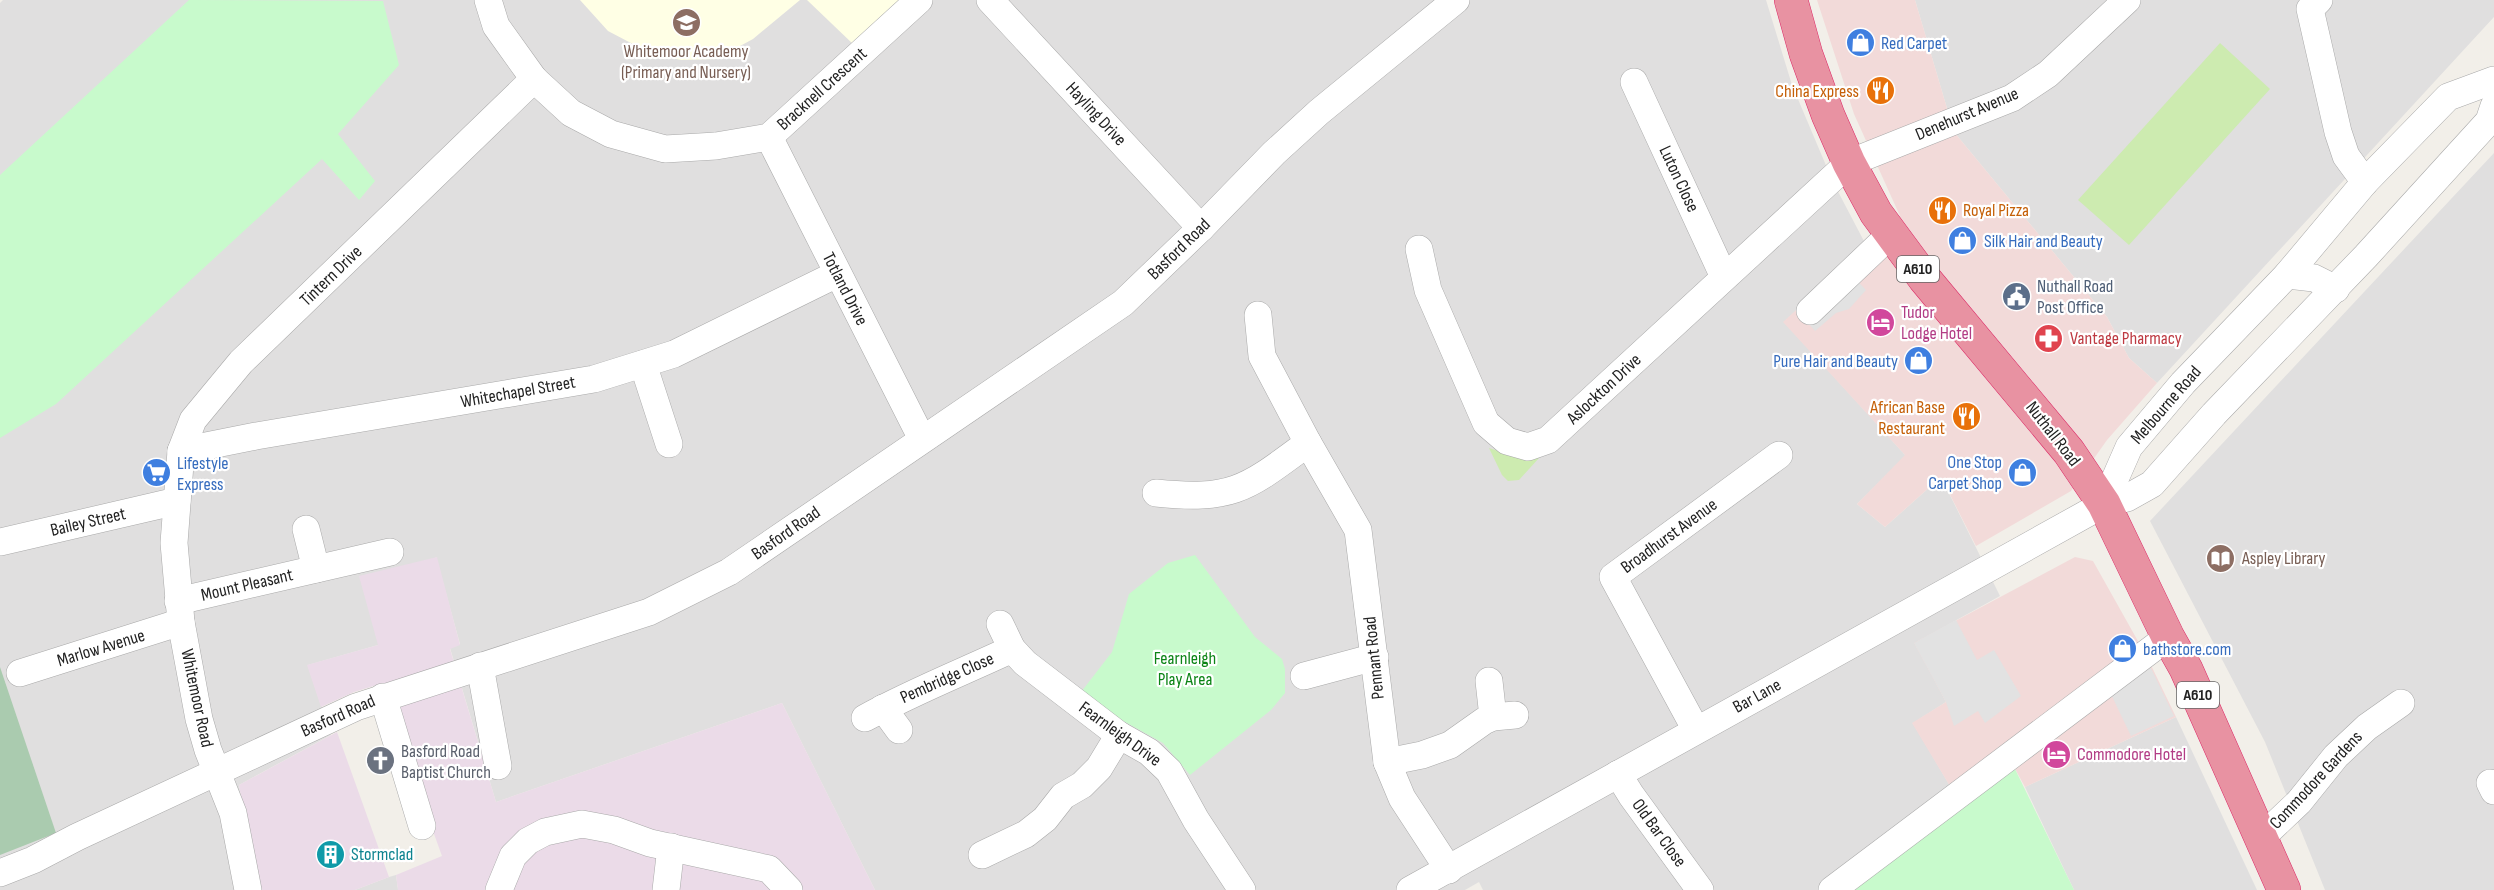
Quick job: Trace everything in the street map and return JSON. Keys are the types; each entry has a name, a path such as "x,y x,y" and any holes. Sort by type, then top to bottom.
{"highway":[{"name":"Nuthall Road","path":"1791,0 1806,54 1828,115 1849,163 1876,213 1924,278 2069,452 2104,504 2168,637 2186,669 2284,890"}],"street":[{"name":"Bracknell Crescent","path":"488,0 496,26 534,79 571,113 611,134 665,149 716,146 769,137 919,0"},
{"name":"Hayling Drive","path":"990,0 1201,228"},
{"name":"Basford Road","path":"0,873 33,860 77,837 356,707 649,612 729,572 1123,303 1274,153 1319,112 1456,0"},
{"name":"Denehurst Avenue","path":"1849,163 2012,98 2048,74 2127,0"},
{"path":"2319,0 2310,9 2338,132 2346,156 2365,182"},
{"name":"Tintern Drive","path":"177,501 181,451 193,420 241,362 534,79"},
{"name":"Melbourne Road","path":"2104,504 2129,447 2183,383 2287,275 2365,182 2448,97 2494,80"},
{"name":"Luton Close","path":"1634,82 1724,277"},
{"path":"2104,504 2127,498 2152,484 2214,414 2336,289 2489,122 2494,106"},
{"name":"Totland Drive","path":"769,137 922,440"},
{"name":"Aslockton Drive","path":"1419,249 1428,290 1486,423 1507,441 1528,447 1548,440 1849,163"},
{"path":"1810,311 1891,234"},
{"name":"Whitechapel Street","path":"181,451 256,436 594,379 674,354 837,274"},
{"path":"2287,275 2314,278 2336,289"},
{"name":"Pennant Road","path":"1258,315 1254,358 1308,443 1358,530 1376,657 1381,722 1388,762 1402,798 1449,870"},
{"path":"643,364 669,444"},
{"path":"2183,383 2214,414"},
{"path":"1172,503 1239,490 1257,480 1308,443"},
{"name":"Broadhurst Avenue","path":"1696,730 1613,577 1779,455"},
{"name":"Bailey Street","path":"0,542 177,501"},
{"name":"Whitemoor Road","path":"177,501 174,543 180,611 199,719 216,772 233,813 248,890"},
{"name":"Bar Lane","path":"1410,890 2104,504"},
{"name":"Mount Pleasant","path":"306,529 316,569"},
{"name":"Mount Pleasant","path":"180,611 316,569 390,552"},
{"name":"Marlow Avenue","path":"20,673 180,611"},
{"name":"Fearnleigh Drive","path":"1000,624 1012,649 1024,663 1119,735 1149,752 1169,771 1196,820 1242,890"},
{"path":"1832,890 2168,637"},
{"name":"Pembridge Close","path":"899,730 874,713 905,696 946,680 1012,649"},
{"path":"1304,676 1376,657"},
{"path":"480,666 498,766"},
{"path":"1388,762 1422,755 1450,745 1484,721 1504,716 1489,681"},
{"path":"383,697 422,826"},
{"name":"Commodore Gardens","path":"2261,838 2299,802 2336,756 2367,727 2401,703"},
{"path":"982,855 1026,834 1045,819 1063,796 1082,785 1099,768 1119,735"},
{"name":"Old Bar Close","path":"1618,774 1700,890"},
{"path":"498,890 513,856 528,841 545,832 582,824 769,869 789,890"},
{"path":"666,890 671,847"}],"shaded area":[{"path":"3,0 1766,0 1792,85 1833,182 1866,245 1784,322 1906,456 1857,504 1885,527 1941,477 2000,596 1915,643 1946,702 1913,723 1960,803 1847,890 1483,890 1479,882 1465,890 875,890 782,703 496,802 450,648 460,644 436,557 378,645 308,665 331,735 239,785 256,890 0,890 0,3"},
{"name":"Whitemoor Academy (Primary and Nursery)","path":"580,0 800,0 753,39 716,59 681,60 650,53 608,31"},
{"path":"807,0 904,0 854,45"},
{"path":"1817,0 1915,0 1954,132 2107,317 2129,358 2157,383 2107,440 2071,491 1976,546 1941,477 1885,527 1857,504 1905,455 1783,322 1900,216 1854,114"},
{"path":"1915,0 2494,0 2494,17 2157,383 2129,358 2107,317 1954,132"},
{"path":"2494,153 2494,890 2325,890 2265,742 2150,521"},
{"path":"1845,268 1866,290 1849,309 1836,313 1815,331 1798,312"},
{"path":"437,557 460,645 450,649 496,802 782,703 875,890 398,890 396,875 442,856 380,684 354,692 321,707 307,665 378,645 359,576"},
{"path":"2075,557 2093,561 2148,659 2176,717 2025,787 2014,767 1960,803 1912,723 1946,702 1914,643"},
{"path":"1956,620 1977,660 1994,650 2021,696 1985,723 1978,711 1954,726 1946,702 1914,643"},
{"path":"2147,660 2174,716 2131,736 2108,688"},
{"path":"0,667 56,833 0,855"},
{"path":"2176,717 2257,890 2074,890 2025,787"},
{"path":"337,732 389,877 355,890 256,890 239,785"},
{"path":"396,875 398,890 355,890 389,877"}],"green space":[{"path":"189,0 383,1 399,65 338,134 375,181 359,200 322,159 56,404 0,438 0,175"},
{"path":"2220,43 2270,89 2129,245 2078,200"},
{"path":"1489,448 1508,454 1540,457 1519,480 1508,481 1502,475"},
{"name":"Fearnleigh Play Area","path":"1195,555 1255,637 1282,659 1285,669 1285,693 1271,710 1190,775 1163,743 1078,696 1112,652 1129,594 1168,563"},
{"path":"2014,767 2074,890 1847,890"}],"place":[{"name":"Whitemoor Academy (Primary and Nursery)","path":"686,22"},
{"name":"Red Carpet","path":"1860,43"},
{"name":"China Express","path":"1880,91"},
{"name":"Royal Pizza","path":"1942,210"},
{"name":"Silk Hair and Beauty","path":"1963,241"},
{"name":"Nuthall Road Post Office","path":"2016,296"},
{"name":"Tudor Lodge Hotel","path":"1880,322"},
{"name":"Vantage Pharmacy","path":"2049,338"},
{"name":"Pure Hair and Beauty","path":"1919,361"},
{"name":"African Base Restaurant","path":"1966,417"},
{"name":"One Stop Carpet Shop","path":"2023,472"},
{"name":"Lifestyle Express","path":"156,473"},
{"name":"Aspley Library","path":"2221,558"},
{"name":"bathstore.com","path":"2122,649"},
{"name":"Commodore Hotel","path":"2056,754"},
{"name":"Basford Road Baptist Church","path":"380,761"},
{"name":"Stormclad","path":"330,854"}]}
